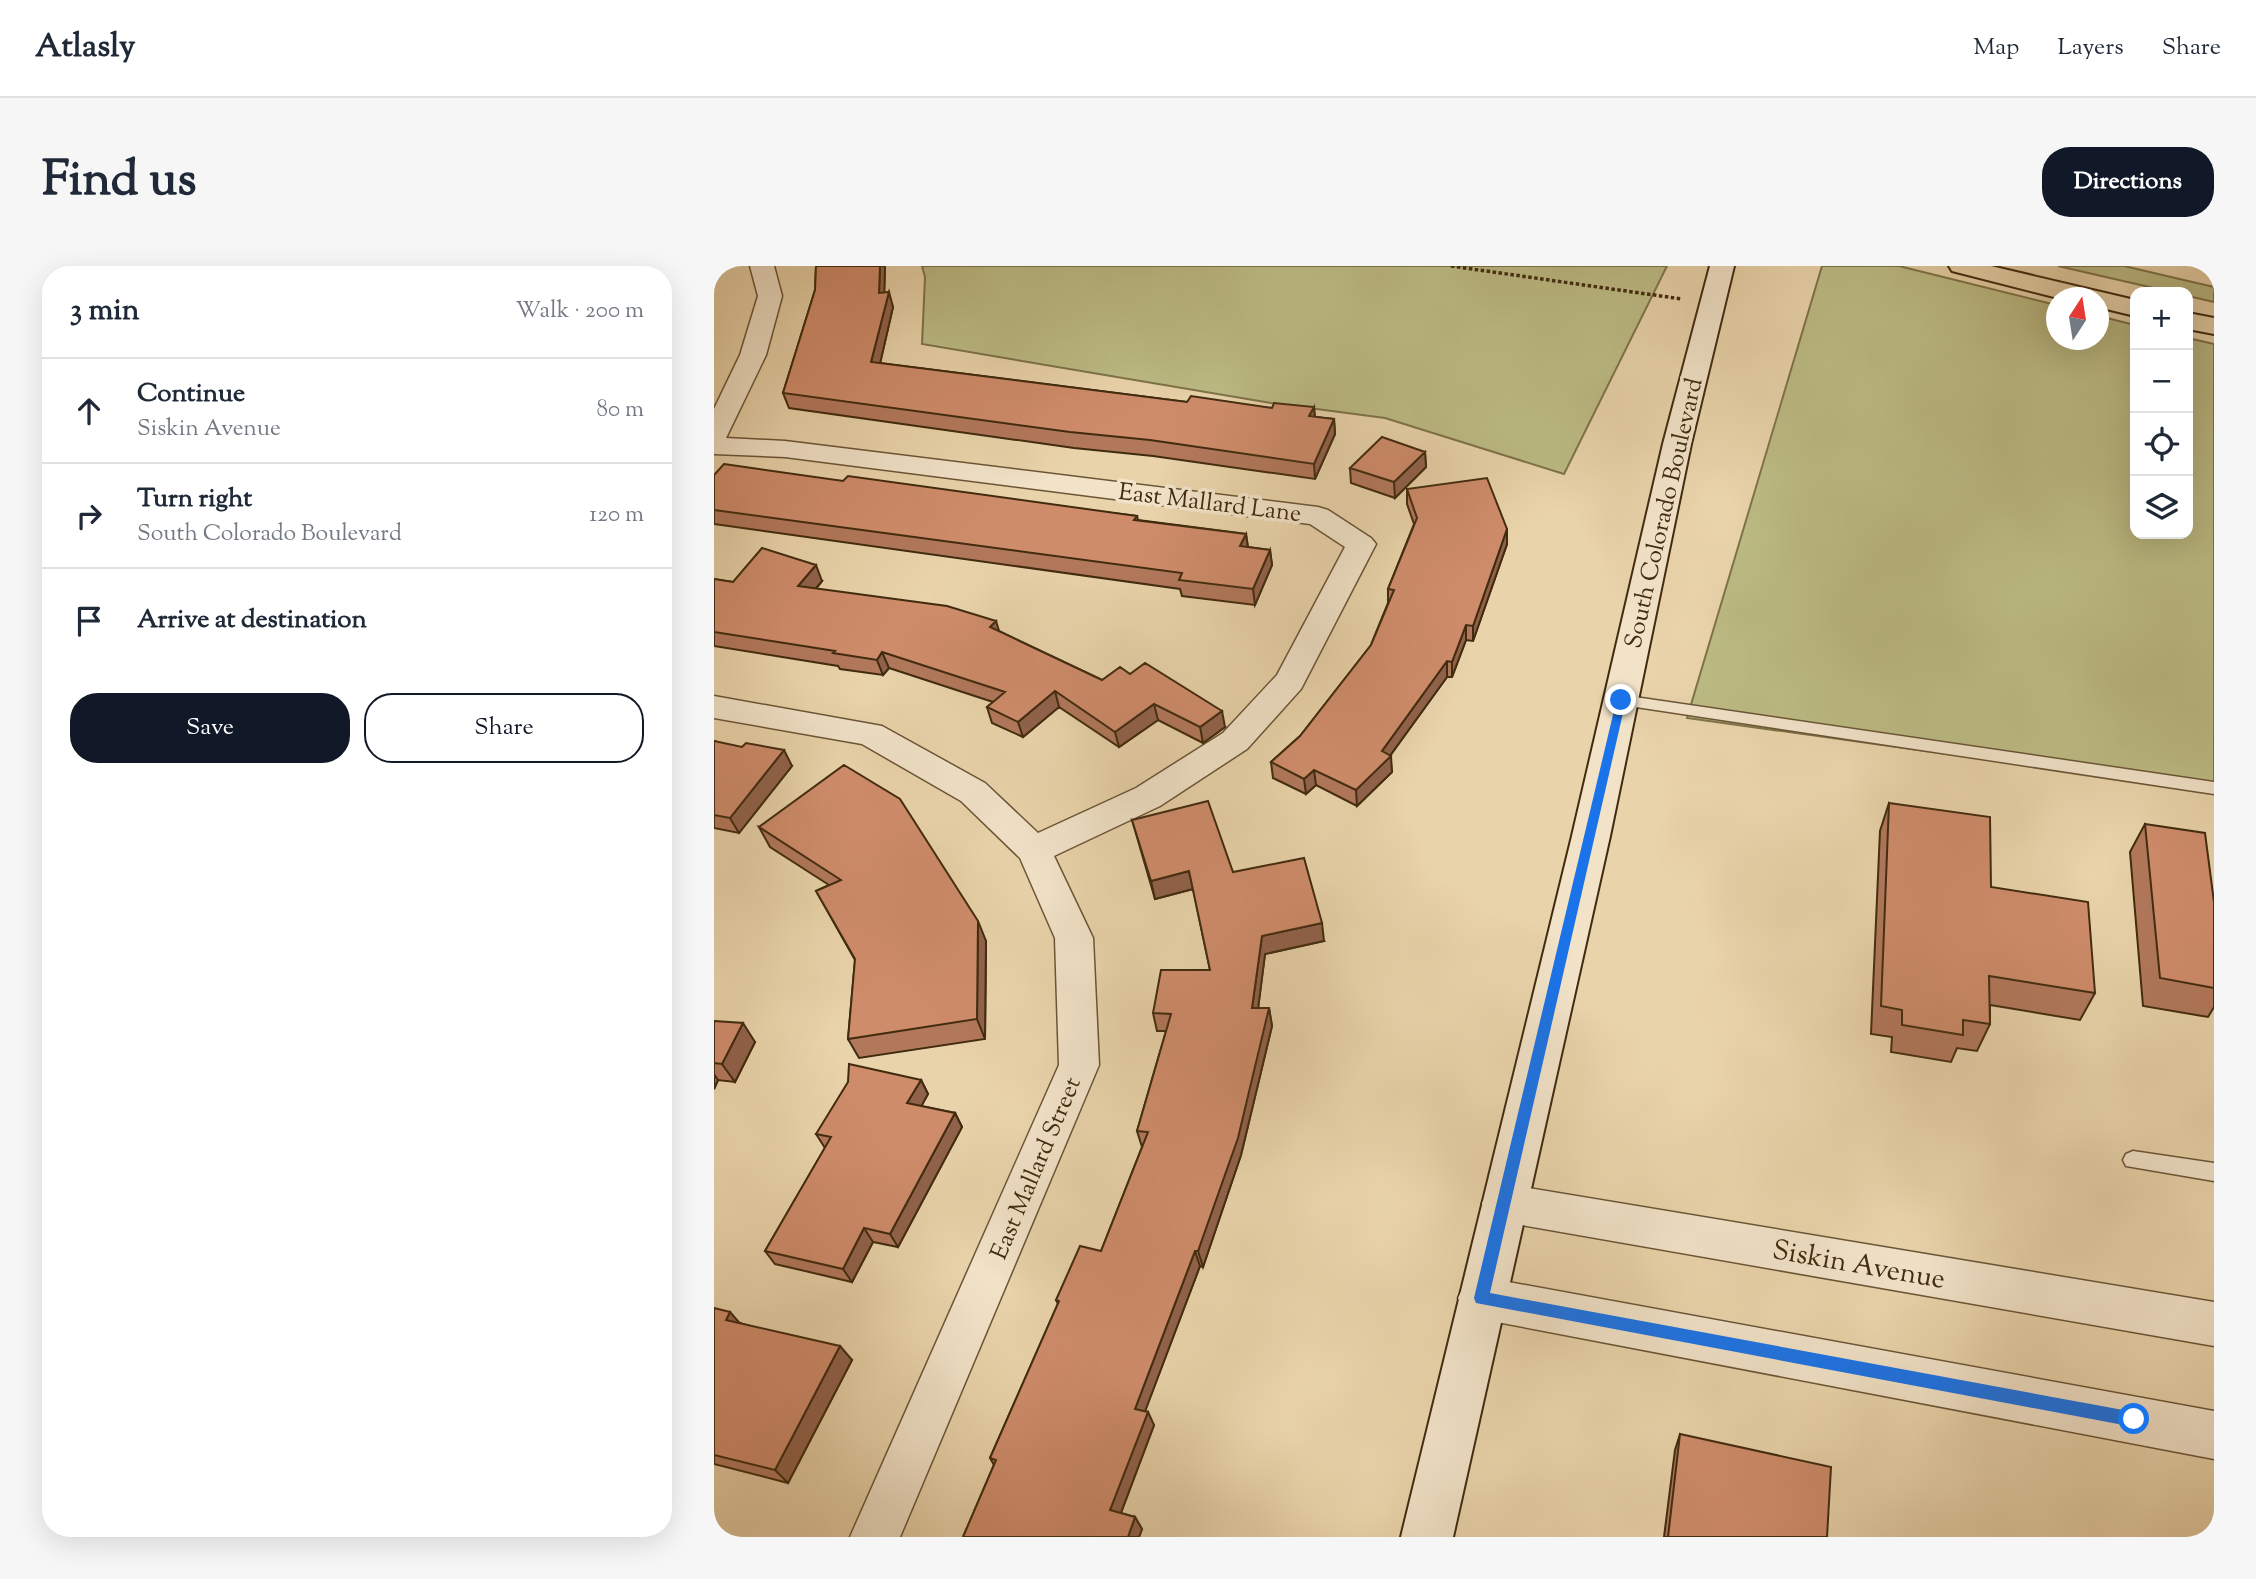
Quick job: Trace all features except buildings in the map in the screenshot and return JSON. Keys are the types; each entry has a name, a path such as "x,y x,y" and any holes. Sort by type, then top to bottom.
{"highway":[{"path":"1961,266 2046,287"},
{"path":"2109,302 2130,307"},
{"path":"2193,322 2214,326"}],"main road":[{"name":"South Colorado Boulevard","path":"1427,1537 1621,700 1677,444 1721,266"}],"street":[{"path":"714,436 753,355 769,296 762,266"},
{"name":"East Mallard Lane","path":"714,446 785,449 1318,516 1361,544 1290,681 1235,740 1148,797 1034,850"},
{"name":"East Mallard Street","path":"714,707 870,734 973,792 1034,850 1074,938 1079,1065 875,1537"},
{"name":"Siskin Avenue","path":"1504,1203 2214,1324"},
{"path":"1481,1298 2214,1435"}],"lane":[{"path":"1621,700 2214,788"},
{"path":"2133,1160 2214,1172"}],"path":[{"path":"1451,266 1713,304"}],"shaded area":[{"path":"922,266 1667,266 1564,474 1385,418 1271,403 922,344 925,277"},
{"path":"1822,266 1899,266 2046,303 2046,350 2109,350 2109,318 2130,324 2130,539 2193,539 2193,339 2214,344 2214,791 1687,718"},
{"path":"2058,266 2124,266 2214,287 2214,302 2193,297 2193,287 2149,287"}],"route":[{"path":"1621,700 1481,1298 2134,1419"}]}
